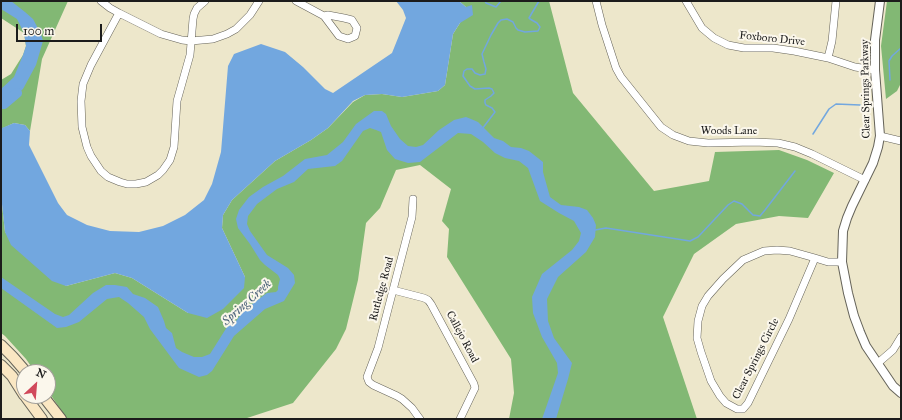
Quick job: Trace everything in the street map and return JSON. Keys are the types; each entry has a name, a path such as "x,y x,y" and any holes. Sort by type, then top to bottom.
{"main road":[{"path":"1,345 19,364"},
{"path":"1,364 16,382"},
{"path":"31,404 42,419"},
{"path":"49,404 61,419"}],"street":[{"path":"101,1 119,14 161,34 191,41 213,39 236,29 250,15 259,1"},
{"path":"119,14 86,75 81,94 82,127 90,156 101,172 120,182 136,184 146,182 158,174 170,160 174,147 177,101 190,55 194,14 197,8 205,1"},
{"path":"296,1 324,16 339,36 348,39 355,36 357,28 352,20 328,15 324,16"},
{"name":"Woods Lane","path":"596,1 616,68 621,77 662,127 673,135 689,141 708,143 778,143 812,154 865,180"},
{"name":"Foxboro Drive","path":"686,1 702,28 714,38 728,45 744,48 773,48 794,51 828,58 855,67 875,70"},
{"path":"828,58 832,41 836,1"},
{"name":"Clear Springs Parkway","path":"880,1 875,40 875,70 880,136 873,163 845,224 842,243 842,262 854,316 866,346 893,386 901,394"},
{"path":"880,136 901,141"},
{"name":"Rutledge Road","path":"413,199 412,217 394,290 378,348 367,377 369,382 402,399 412,408 420,419"},
{"name":"Clear Springs Circle","path":"815,258 789,319 748,403 743,409 737,409 726,403 711,381 697,338 698,321 702,306 708,296 743,260 764,251 790,251 815,258 828,262 842,262"},
{"name":"Callejo Road","path":"394,290 424,298 432,304 474,384 475,388 460,419"},
{"path":"878,363 893,350 901,337"}],"green space":[{"path":"1,1 68,1 42,59 30,131 25,125 14,123 1,129 1,80 11,74 23,55 26,46 24,33 1,18"},
{"path":"459,1 549,1 573,93 654,191 709,181 715,152 779,150 807,160 834,173 808,218 779,216 736,224 694,254 663,317 697,419 509,419 514,393 511,359 447,257 449,229 442,221 451,189 420,165 396,170 380,208 366,223 358,280 346,329 336,349 293,403 244,419 67,419 56,403 56,364 29,364 1,333 1,195 5,232 66,286 115,273 132,278 188,313 245,277 222,228 223,215 232,200 275,161 311,140 328,128 353,102 365,95 382,94 402,97 438,91 445,85 453,34 460,23 466,7"},
{"path":"887,1 901,1 901,83 897,91 886,99 881,46"}],"water":[{"path":"1,1 11,1 33,19 43,41 36,65 23,89 12,99 1,104 1,89 14,77 26,46 24,33 17,19 1,9"},
{"path":"396,1 459,1 466,7 472,5 473,15 460,23 453,34 445,85 438,91 402,97 382,94 365,95 353,101 328,128 311,140 275,161 232,200 223,215 222,228 245,277 244,288 223,309 207,318 188,313 132,278 115,273 66,286 52,281 11,245 5,232 1,195 2,128 14,123 25,125 30,131 29,145 58,203 67,215 87,225 110,231 139,232 163,226 185,215 204,200 212,184 221,152 228,66 234,54 261,44 285,52 303,67 325,89 333,93 392,53 406,18 403,10"},
{"path":"374,111 382,111 386,114 391,126 400,139 408,146 416,147 423,145 439,130 454,120 466,117 478,122 494,138 503,141 511,147 529,151 543,162 543,172 550,197 561,205 579,207 587,210 593,218 596,225 595,237 586,252 558,277 547,299 548,321 554,338 572,363 556,419 542,419 558,373 557,363 542,337 533,313 532,297 542,274 572,250 579,241 581,233 574,221 540,201 528,168 519,161 505,158 495,153 471,134 458,133 420,162 408,163 395,159 387,150 381,132 370,128 363,131 342,161 335,166 308,169 294,182 277,189 257,204 248,216 247,224 250,231 267,255 288,268 294,275 295,283 284,301 265,309 234,336 212,371 207,375 199,377 179,368 150,329 144,317 119,297 107,299 79,322 66,327 57,328 1,288 1,277 55,314 63,317 69,315 93,293 106,285 127,287 133,294 145,298 158,307 166,328 172,333 176,348 194,357 202,357 210,354 227,327 236,321 244,310 267,293 276,292 278,290 280,279 278,275 260,260 238,228 236,219 239,210 249,197 283,176 305,159 327,155 343,142 356,124"}],"waterway":[{"path":"485,1 486,3 496,7 501,1"},
{"path":"482,129 495,112 485,103 485,100 494,93 492,89 489,88 475,89 470,86 463,76 464,71 467,69 472,69 475,73 480,75 485,74 486,69 482,54 491,35 501,20 507,19 513,22 518,30 525,32 538,31 540,27 529,18 539,1"},
{"path":"890,80 889,61 901,48"},
{"name":"Spring Creek","path":"1,104 4,104 17,93"},
{"path":"813,134 829,109 836,104 860,105"},
{"path":"595,230 606,228 690,241 698,237 728,205 734,201 742,204 753,215 760,216 795,171"}]}
